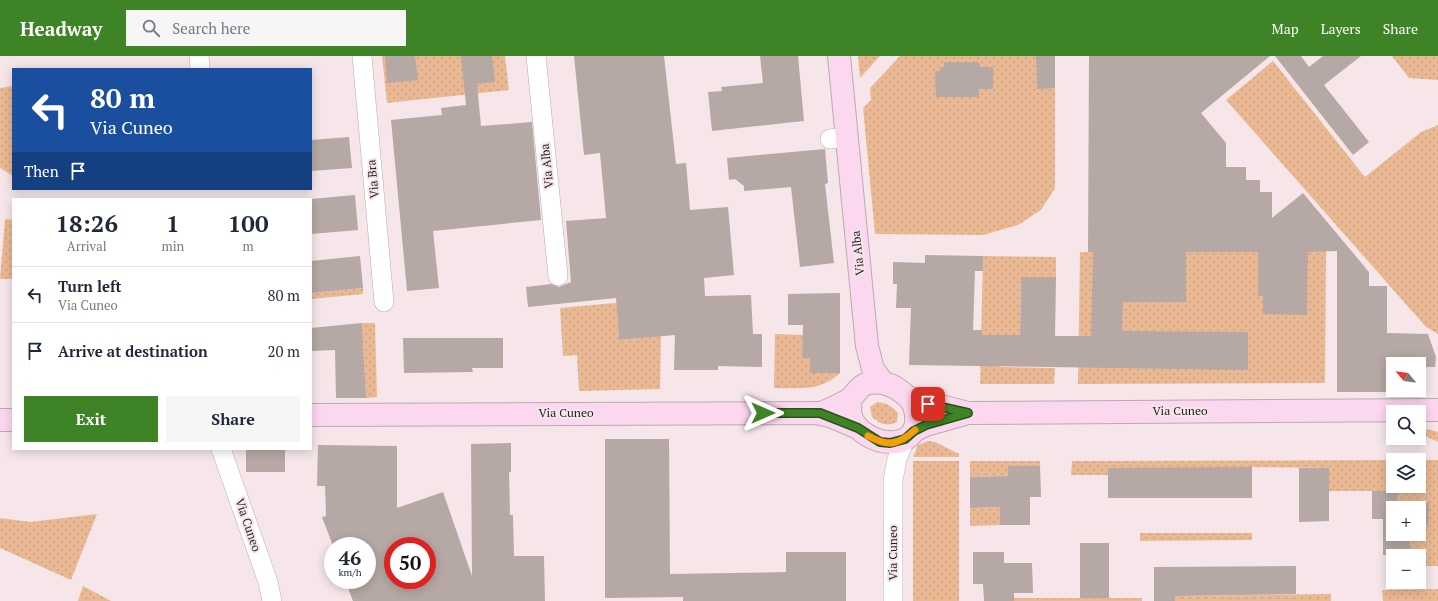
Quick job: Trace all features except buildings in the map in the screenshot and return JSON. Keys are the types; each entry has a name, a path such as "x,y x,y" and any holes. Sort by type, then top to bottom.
{"main road":[{"name":"Via Alba","path":"839,56 838,138 867,346 873,369 883,383"},
{"name":"Via Alba","path":"854,394 866,366 867,346"},
{"name":"Via Cuneo","path":"820,413 854,394 865,384 883,383 901,391 910,398 968,413 1386,411"},
{"path":"854,394 850,412 852,420 858,428"},
{"name":"Via Cuneo","path":"910,398 916,410 917,420 910,435"},
{"name":"Via Cuneo","path":"1426,410 1438,410"},
{"name":"Via Cuneo","path":"312,415 820,413 858,428 880,442 897,443 926,425 968,413"},
{"path":"0,420 12,420"},
{"path":"1426,421 1438,425"}],"street":[{"path":"198,56 200,68"},
{"name":"Via Bra","path":"362,56 384,302"},
{"name":"Via Alba","path":"536,56 558,276"},
{"name":"Via Cuneo","path":"893,601 893,480 897,459 910,435"},
{"name":"Via Cuneo","path":"880,442 888,458 893,480"},
{"name":"Via Cuneo","path":"221,450 268,582 272,601"}],"shaded area":[{"path":"382,56 505,56 509,90 387,103"},
{"path":"858,56 880,56 860,78"},
{"path":"900,56 1055,56 1055,188 1041,210 1018,225 983,235 875,234 863,108 871,100 870,88"},
{"path":"1392,56 1438,56 1438,80 1409,78"},
{"path":"1273,61 1365,177 1421,132 1438,125 1438,334 1426,327 1226,100"},
{"path":"12,86 12,175 0,168 0,88"},
{"path":"5,219 12,220 12,279 0,279"},
{"path":"1326,251 1325,383 1078,384 1080,252"},
{"path":"983,256 1056,257 1056,277 1021,277 1020,335 999,335 999,367 1055,368 1054,384 980,384"},
{"path":"363,288 363,294 312,299 312,293"},
{"path":"658,299 659,310 617,313 619,340 661,336 660,389 579,391 577,355 563,356 560,308"},
{"path":"362,323 375,323 377,397 366,398"},
{"path":"775,334 803,335 802,358 810,358 810,373 840,373 825,383 809,388 774,388"},
{"path":"877,402 886,404 898,413 897,422 884,424 872,417 870,407"},
{"path":"1426,429 1438,432 1438,442 1426,436"},
{"path":"928,441 935,442 959,454 959,457 913,457 918,445"},
{"path":"1386,460 1386,491 1329,491 1329,468 1245,467 1108,475 1071,475 1072,461"},
{"path":"1426,460 1438,460 1438,566 1426,566 1426,549 1410,549 1410,541 1426,541 1428,502 1397,501 1397,493 1426,493"},
{"path":"913,461 959,461 959,601 913,601"},
{"path":"970,461 1040,461 1040,466 1008,466 1008,476 970,477"},
{"path":"1000,507 1000,525 970,526 970,508"},
{"path":"97,514 71,580 0,548 0,518 30,522"},
{"path":"1140,533 1252,533 1252,540 1140,541"},
{"path":"83,586 111,601 78,601"},
{"path":"1438,589 1438,601 1383,601 1382,590"},
{"path":"1331,594 1331,601 1175,601 1175,596"},
{"path":"1014,598 1142,598 1142,601 1014,601"}],"slow traffic":[{"path":"868,436 880,442 897,443 905,439 915,430"}],"route":[{"path":"763,413 820,413 844,421 880,442 890,443 897,443 905,439 914,431 926,425 968,413 928,404"}]}
